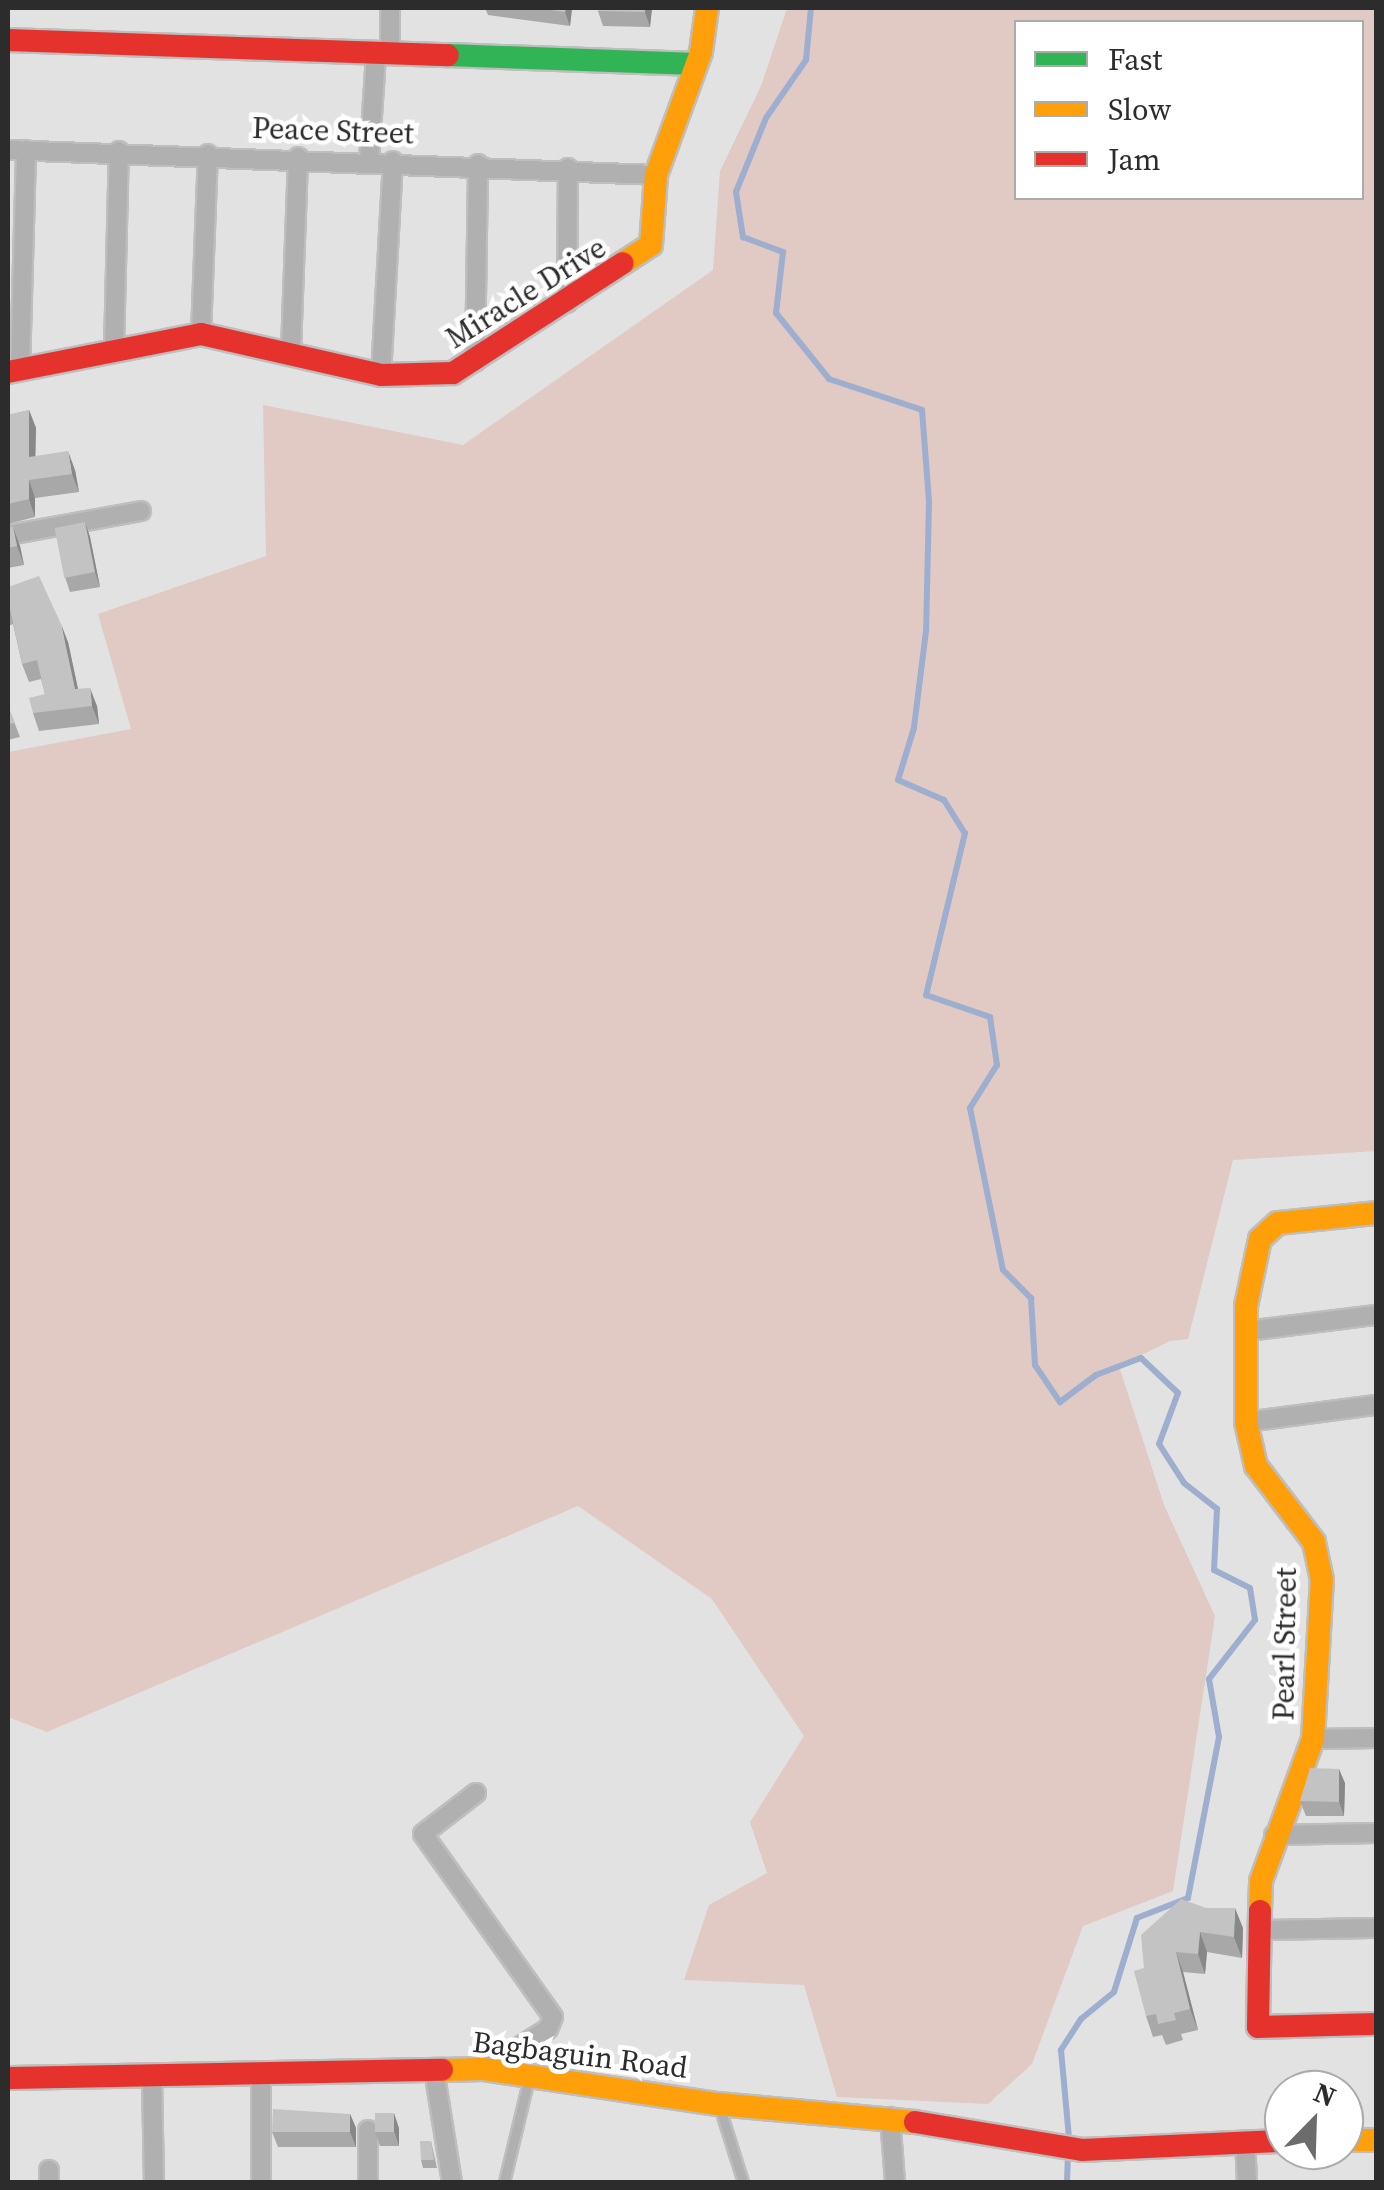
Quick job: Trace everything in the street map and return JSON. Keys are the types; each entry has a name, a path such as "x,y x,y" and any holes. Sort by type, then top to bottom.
{"street":[{"path":"369,161 390,8"},
{"name":"Miracle Drive","path":"14,371 201,334 291,350 381,375 439,376 475,362 651,245 656,175 696,64 707,8"},
{"path":"8,40 696,64"},
{"path":"14,371 17,150"},
{"name":"Peace Street","path":"17,150 478,164 656,175"},
{"path":"114,349 119,151"},
{"path":"201,334 208,154"},
{"path":"291,350 298,158"},
{"path":"381,375 394,161"},
{"path":"475,362 478,164"},
{"path":"567,302 568,168"},
{"path":"8,535 89,515 141,511"},
{"name":"Pearl Street","path":"1376,1213 1278,1223 1260,1239 1247,1330 1246,1422 1256,1466 1314,1542 1322,1580 1314,1739 1274,1835 1261,1881 1258,2026 1376,2024"},
{"path":"1247,1330 1376,1315"},
{"path":"1246,1422 1376,1405"},
{"path":"1314,1739 1376,1738"},
{"path":"476,1793 423,1834 554,2017 548,2029 484,2069"},
{"path":"1274,1835 1376,1833"},
{"path":"1261,1930 1376,1928"},
{"name":"Bagbaguin Road","path":"8,2078 152,2080 484,2069 718,2104 890,2118 1082,2150 1264,2141"},
{"path":"434,2070 452,2182"},
{"path":"261,2077 262,2182"},
{"path":"152,2080 154,2182"},
{"path":"890,2118 896,2182"},
{"path":"368,2130 368,2182"},
{"path":"1245,2141 1247,2182"}],"lane":[{"path":"504,2182 530,2074"},
{"path":"718,2104 744,2182"}],"shaded area":[{"path":"787,8 1376,8 1376,1151 1233,1160 1188,1339 1170,1341 1119,1366 1164,1505 1215,1616 1173,1891 1083,1926 1032,2064 988,2104 837,2097 804,1985 684,1980 709,1905 767,1873 750,1822 804,1736 712,1599 578,1506 47,1732 8,1717 8,752 131,729 98,614 266,556 263,405 463,445 713,270 720,171 761,86"}],"building":[{"path":"645,8 645,12 598,11"},
{"path":"29,410 29,457 68,451 72,474 29,480 29,499 8,504 8,415"},
{"path":"85,522 95,572 64,578 55,528"},
{"path":"8,526 13,527 17,546 8,548"},
{"path":"39,576 61,624 75,689 90,688 92,706 33,713 29,698 45,694 37,660 22,664 8,605 8,587"},
{"path":"8,706 15,723 8,724"},
{"path":"1310,1768 1339,1769 1339,1802 1300,1801"},
{"path":"1181,1899 1206,1908 1235,1908 1234,1937 1200,1932 1198,1954 1176,1952 1190,2009 1174,2013 1176,2020 1158,2024 1156,2014 1146,2016 1134,1971 1144,1968 1141,1935"},
{"path":"273,2109 350,2114 350,2132 272,2132"},
{"path":"375,2113 394,2113 394,2132 375,2132"},
{"path":"420,2141 431,2141 434,2160 421,2160"}],"waterway":[{"path":"811,8 806,60 766,118 736,192 743,237 783,252 776,313 829,379 922,410 929,502 926,631 914,728 898,780 944,800 965,833 926,995 990,1017 997,1065 970,1108 1003,1270 1031,1298 1035,1365 1060,1402 1096,1375 1141,1358 1178,1393 1159,1444 1184,1483 1217,1509 1214,1570 1250,1588 1255,1620 1209,1679 1219,1737 1188,1898 1137,1918 1114,1992 1081,2019 1061,2050 1069,2138"},
{"path":"1067,2182 1068,2154"}],"traffic: fast":[{"path":"448,55 696,64"}],"traffic: slow":[{"path":"623,263 651,245 656,175 701,52 707,8"},
{"path":"1260,1911 1261,1881 1313,1739 1322,1580 1314,1542 1256,1466 1246,1422 1246,1306 1260,1239 1278,1223 1376,1213"},
{"path":"442,2070 483,2069 718,2104 915,2122"},
{"path":"1364,2140 1376,2140"}],"traffic: jam":[{"path":"8,40 448,55"},
{"path":"8,372 201,334 381,375 453,373 623,263"},
{"path":"1260,1911 1258,2027 1376,2024"},
{"path":"8,2078 442,2070"},
{"path":"915,2122 1082,2150 1264,2142"}]}
